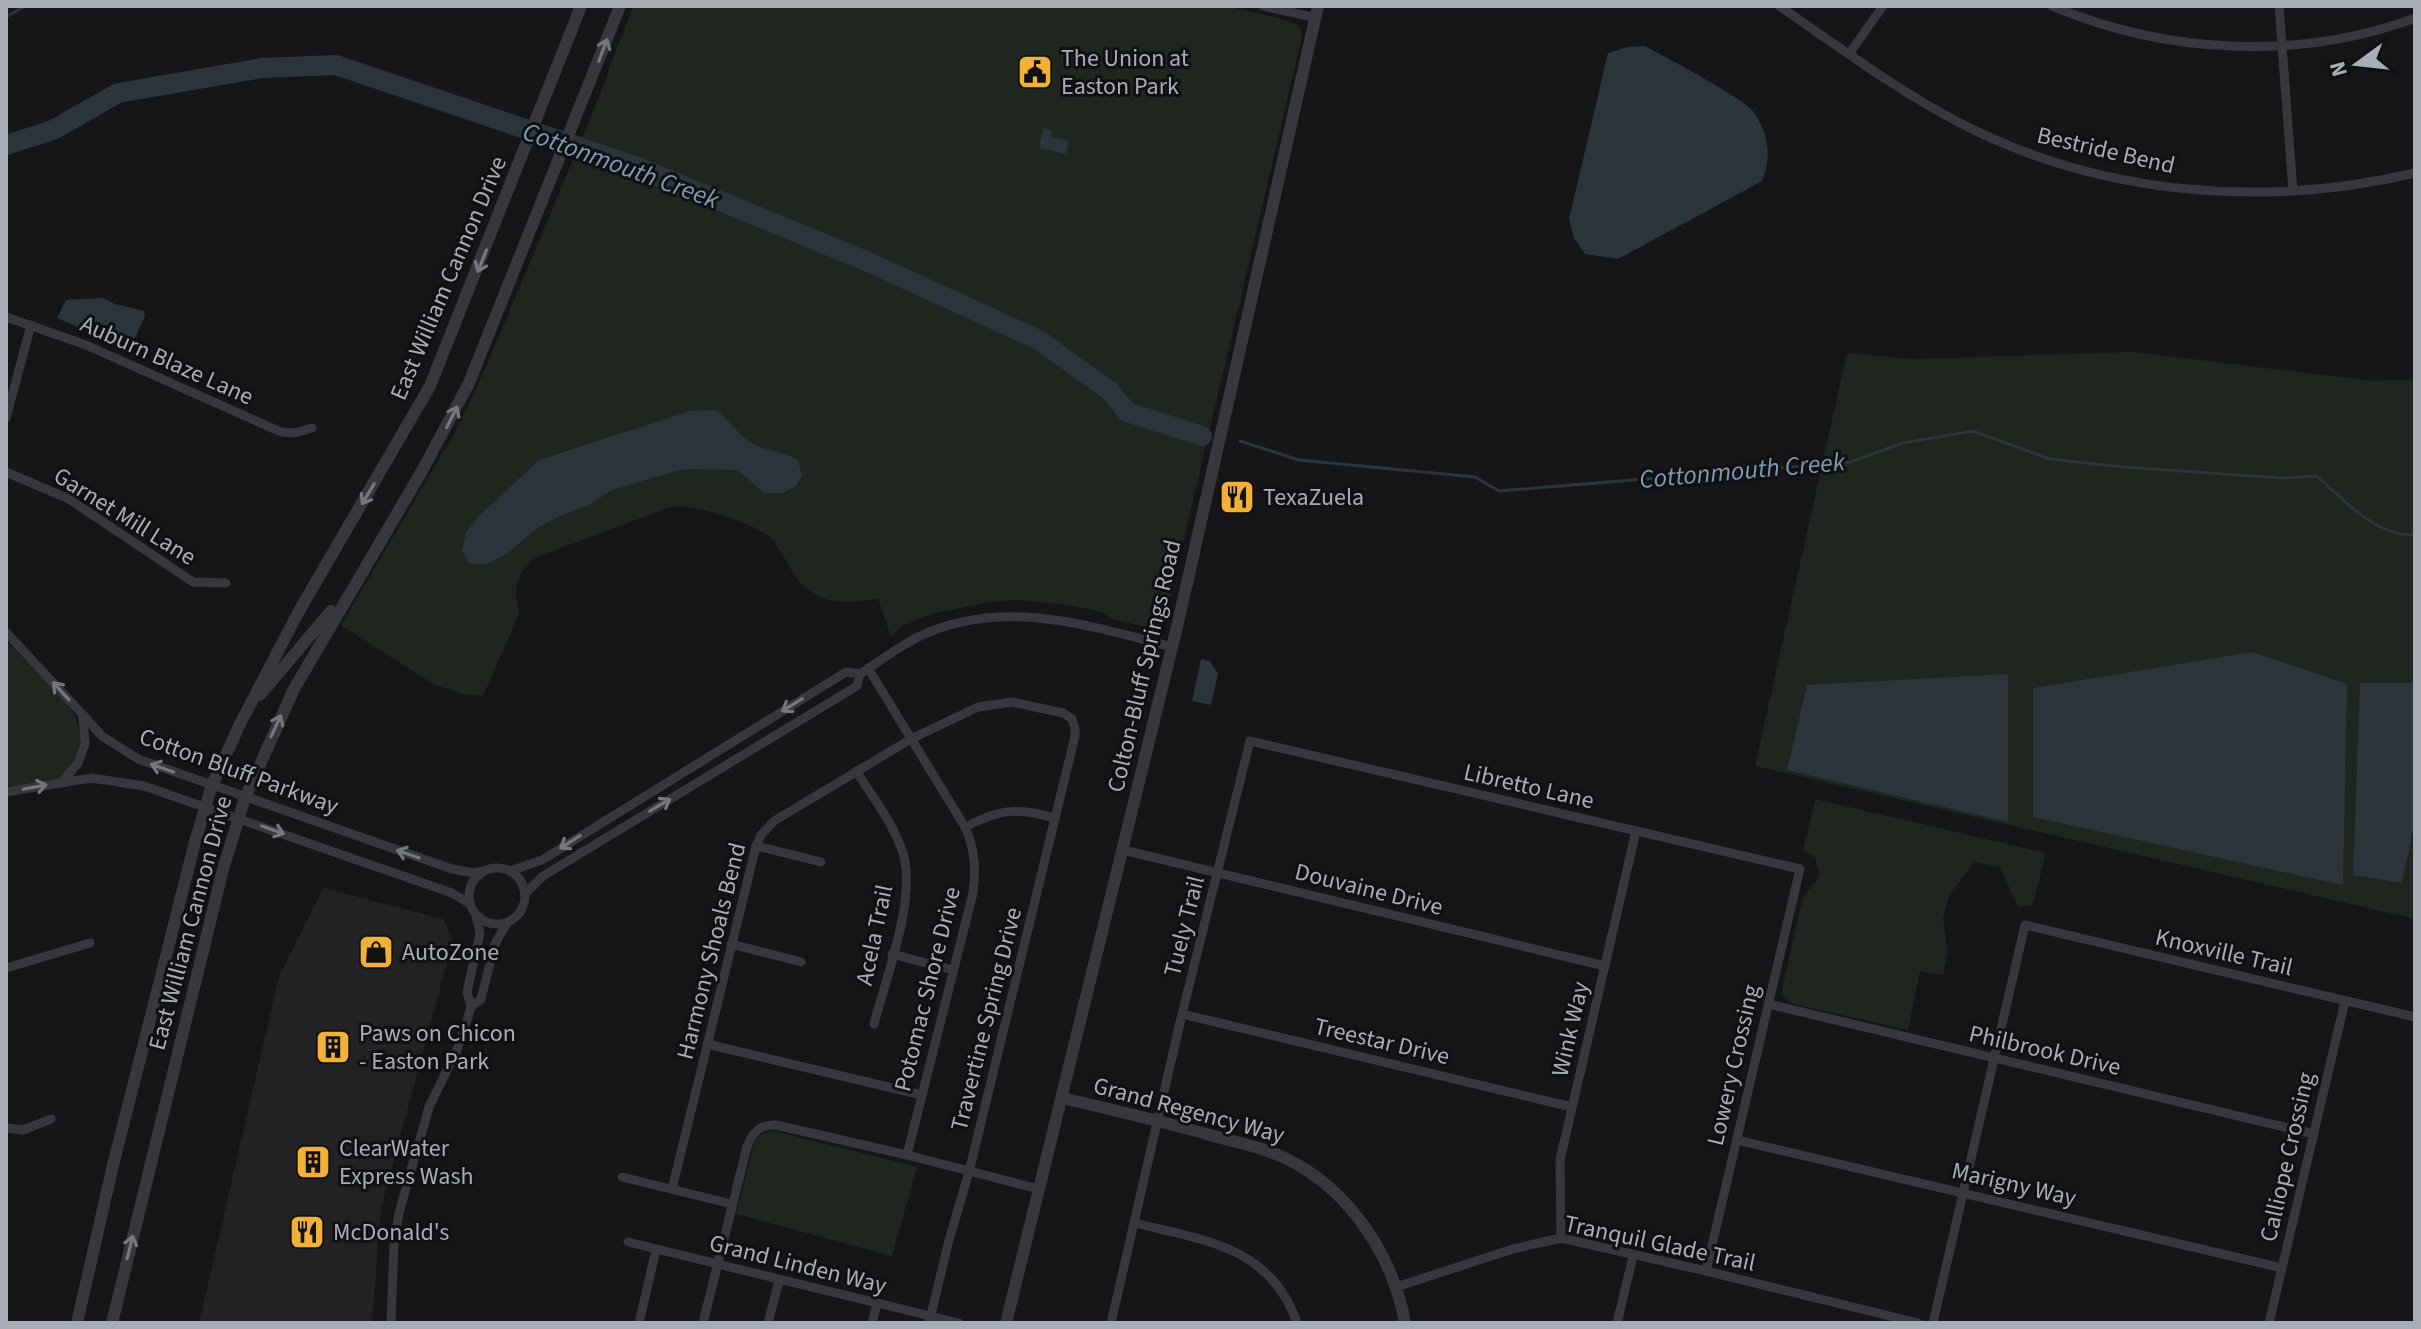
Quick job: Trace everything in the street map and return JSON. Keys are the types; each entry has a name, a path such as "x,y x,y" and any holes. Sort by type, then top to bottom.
{"street":[{"name":"East William Cannon Drive","path":"77,1323 113,1165 212,785 299,611 430,386 581,6"},
{"name":"East William Cannon Drive","path":"112,1323 223,869 245,798 294,689 469,383 620,6"},
{"path":"1263,6 1320,10"},
{"name":"Bestride Bend","path":"1779,6 1910,95 2012,148 2055,163 2121,179 2197,191 2243,193 2293,191 2415,173"},
{"path":"1849,54 1883,6"},
{"path":"2052,6 2115,29 2201,45 2282,46 2330,41 2415,18"},
{"path":"2279,6 2293,191"},
{"name":"Colton-Bluff Springs Road","path":"1006,1323 1172,647 1320,10"},
{"name":"Auburn Blaze Lane","path":"6,317 86,345 281,432 295,433 312,428"},
{"path":"6,418 31,325"},
{"name":"Garnet Mill Lane","path":"6,472 69,499 193,582 226,583"},
{"name":"East William Cannon Drive","path":"240,724 255,701 335,607 371,557"},
{"path":"510,871 542,860 847,671 864,671 916,638 938,630 961,623 1015,615 1068,620 1172,647"},
{"name":"Cotton Bluff Parkway","path":"6,632 102,736 138,759 457,870 483,871"},
{"path":"525,894 543,876 857,686 864,671"},
{"name":"Potomac Shore Drive","path":"864,671 911,739 965,827 973,846 975,878 907,1155"},
{"name":"Harmony Shoals Bend","path":"672,1189 731,944 761,835 774,821 856,771 911,739 978,707 995,703 1033,704 1063,713 1073,723"},
{"path":"63,781 78,763 85,744 83,715"},
{"name":"Travertine Spring Drive","path":"929,1320 969,1172 1075,736 1073,723"},
{"name":"Libretto Lane","path":"1250,741 1800,869"},
{"name":"Tuely Trail","path":"1111,1323 1182,1014 1250,741"},
{"name":"Acela Trail","path":"856,771 890,825 904,856 907,892 874,1024"},
{"name":"Cotton Bluff Parkway","path":"6,792 91,778 126,782 452,893 470,904"},
{"path":"965,827 1001,811 1026,811 1055,818"},
{"name":"Wink Way","path":"1561,1238 1560,1160 1636,831"},
{"path":"756,846 821,862"},
{"name":"Douvaine Drive","path":"1123,850 1605,966"},
{"path":"391,1323 394,1244 404,1195 429,1107 457,1050 471,1007 467,992 480,933 468,893 471,883 483,871 499,867 510,871 522,883 525,894 520,913 507,923 495,944 481,999 471,1007"},
{"name":"Lowery Crossing","path":"1706,1271 1800,869"},
{"path":"476,916 492,924 507,923"},
{"name":"Knoxville Trail","path":"1994,1059 2025,925 2415,1017"},
{"path":"6,968 90,943"},
{"path":"731,944 801,962"},
{"path":"892,954 953,970"},
{"name":"Calliope Crossing","path":"2269,1323 2345,1001"},
{"name":"Philbrook Drive","path":"1768,1004 2314,1134"},
{"name":"Treestar Drive","path":"1182,1014 1572,1107"},
{"path":"707,1044 922,1095"},
{"path":"1933,1323 1994,1059"},
{"name":"Grand Regency Way","path":"1062,1098 1254,1147 1288,1160 1320,1181 1356,1215 1370,1234 1396,1287 1405,1323"},
{"path":"6,1128 23,1130 51,1119"},
{"path":"703,1323 751,1137 762,1127 770,1124 1039,1189"},
{"name":"Marigny Way","path":"1737,1140 2282,1268"},
{"path":"622,1177 732,1204"},
{"path":"1135,1223 1219,1245 1249,1258 1274,1279 1297,1323"},
{"name":"Tranquil Glade Trail","path":"1396,1287 1513,1249 1561,1238 1918,1323"},
{"name":"Grand Linden Way","path":"628,1242 877,1304 929,1320 959,1323"},
{"path":"639,1323 656,1250"},
{"path":"1617,1323 1633,1256"},
{"path":"768,1323 779,1281"},
{"path":"872,1323 877,1304"}],"shaded area":[{"path":"633,6 1226,6 1299,26 1301,41 1164,624 1154,629 1070,605 1017,600 989,602 932,614 902,626 891,637 878,598 856,602 824,599 798,580 775,543 764,533 716,513 679,507 665,509 534,558 522,571 517,584 519,614 483,696 463,694 433,684 341,625 454,434 487,365 593,112"},
{"path":"1645,46 1720,88 1753,111 1763,128 1767,145 1765,172 1762,181 1618,259 1585,254 1574,238 1569,219 1608,53"},
{"path":"1043,128 1052,130 1051,137 1069,141 1066,154 1039,148"},
{"path":"103,298 144,311 145,316 130,349 57,318 66,300"},
{"path":"2133,352 2374,381 2415,379 2415,919 1755,766 1847,353 1912,359"},
{"path":"717,410 750,442 798,460 802,476 796,486 782,493 764,493 737,470 689,469 672,472 612,490 587,506 539,527 505,555 484,565 469,563 462,551 466,532 539,460 690,411"},
{"path":"6,640 59,692 78,723 80,740 76,756 62,775 50,782 6,787"},
{"path":"2252,652 2347,684 2343,885 2033,817 2033,688"},
{"path":"1201,659 1210,661 1218,674 1211,705 1192,701"},
{"path":"2008,674 2008,822 1787,770 1807,685"},
{"path":"2360,683 2415,683 2415,820 2402,883 2353,875"},
{"path":"1815,799 2046,853 2033,905 2018,907 2000,867 1974,862 1950,894 1943,919 1948,952 1943,975 1920,971 1908,1030 1790,1003 1781,994 1803,897 1820,876 1815,857 1803,851"},
{"path":"323,888 443,919 453,940 381,1208 372,1323 199,1323 279,976"},
{"path":"773,1131 917,1167 892,1256 736,1214 754,1143 761,1134"}],"waterway":[{"path":"6,17 25,6"},
{"name":"Cottonmouth Creek","path":"6,145 53,130 118,93 262,68 336,65 635,166 866,261 1039,340 1110,391 1127,412 1202,436"},
{"name":"Cottonmouth Creek","path":"1240,441 1299,460 1475,477 1499,491 1850,462 1903,443 1973,431 2050,459 2281,478 2317,476 2374,524 2401,534 2415,535"}],"place":[{"name":"The Union at Easton Park","path":"1035,72"},
{"name":"TexaZuela","path":"1237,497"},
{"name":"AutoZone","path":"376,952"},
{"name":"Paws on Chicon - Easton Park","path":"333,1047"},
{"name":"ClearWater Express Wash","path":"313,1162"},
{"name":"McDonald's","path":"307,1232"}]}
